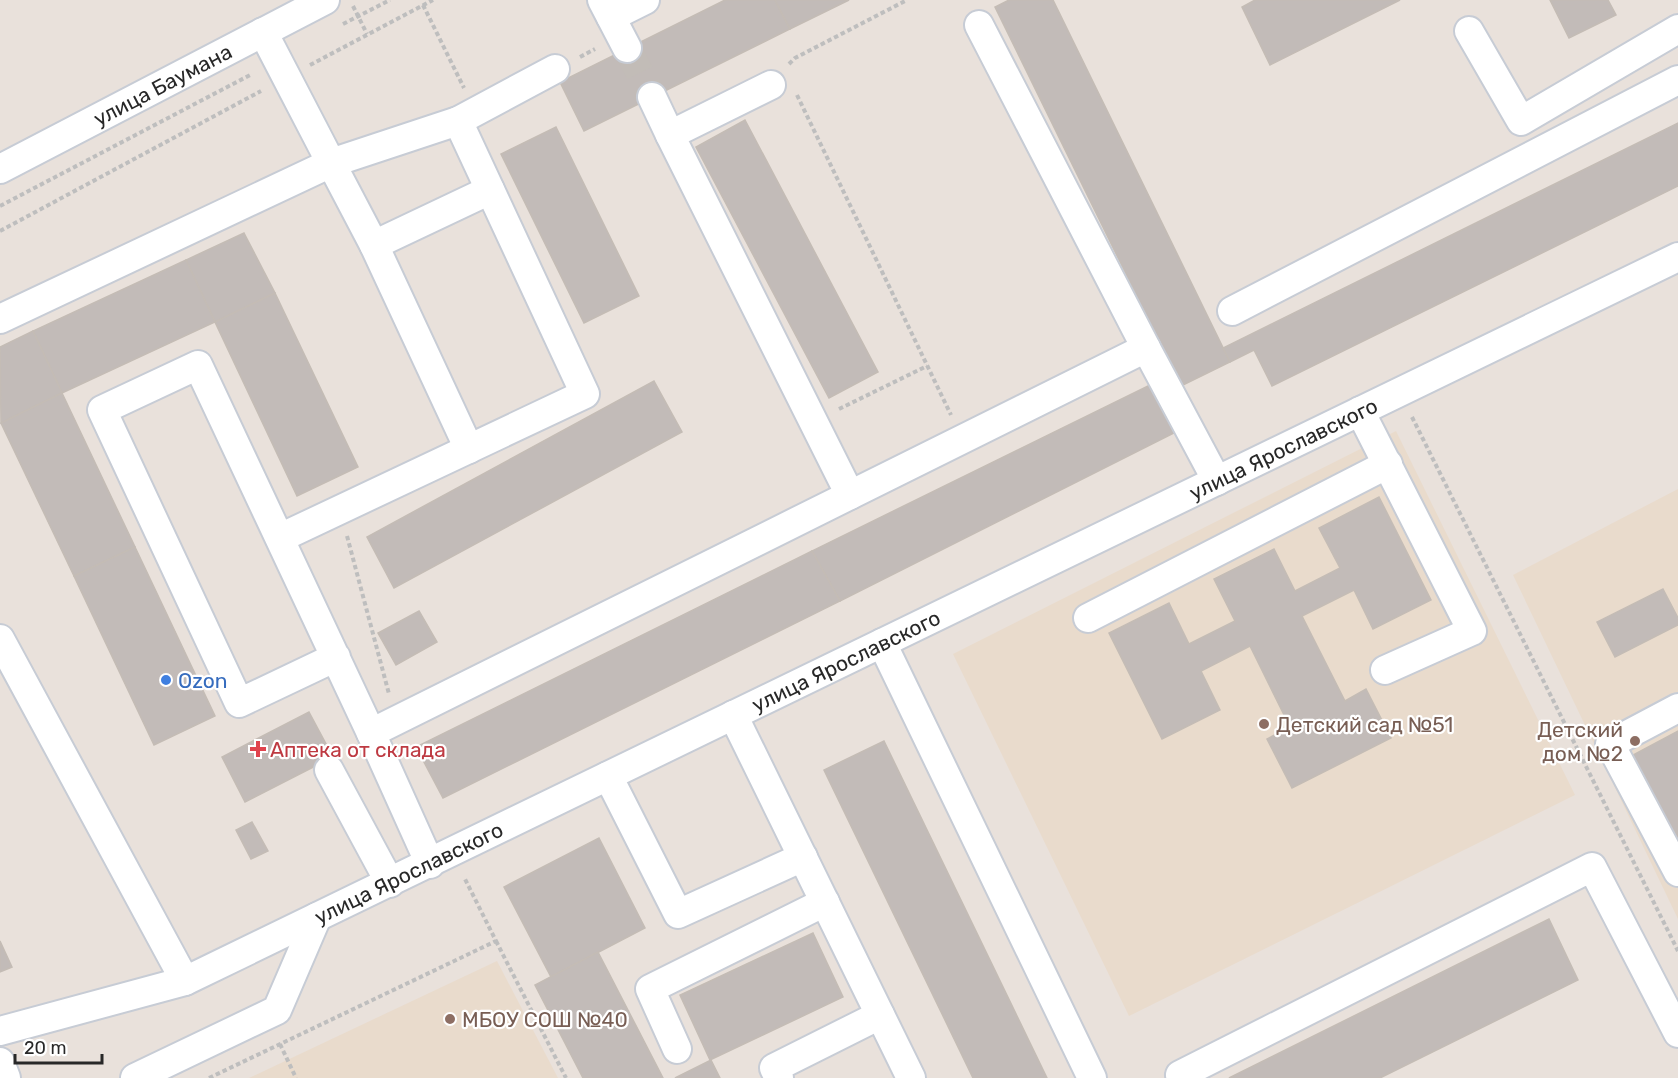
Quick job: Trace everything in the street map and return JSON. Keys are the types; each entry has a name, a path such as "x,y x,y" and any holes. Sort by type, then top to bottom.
{"street":[{"name":"улица Баумана","path":"0,169 325,0"},
{"path":"616,25 645,0"},
{"path":"978,25 1217,481"},
{"path":"1469,31 1521,121 1678,29"},
{"path":"263,32 374,245 469,449"},
{"path":"0,319 331,163 458,121 555,69"},
{"path":"1232,311 1678,80"},
{"path":"670,135 783,88"},
{"path":"651,97 850,495"},
{"path":"280,538 585,394 458,121"},
{"path":"374,245 490,190"},
{"name":"улица Ярославского","path":"0,1031 185,981 441,859 1678,257"},
{"path":"371,733 1146,348"},
{"path":"336,657 239,703 102,410 198,364 336,657 371,733 441,859"},
{"path":"1360,411 1472,631 1384,670"},
{"path":"1088,618 1388,464"},
{"path":"0,639 185,981"},
{"path":"882,643 1092,1078"},
{"path":"1678,708 1610,744 1678,872"},
{"path":"733,716 911,1078"},
{"path":"328,770 390,882"},
{"path":"608,776 678,914 803,857"},
{"path":"1180,1075 1592,867 1678,1033"},
{"path":"678,1048 650,989 825,902"},
{"path":"135,1078 278,1010 317,917"},
{"path":"779,1078 774,1068 880,1015"},
{"path":"0,1062 6,1078"}],"path":[{"path":"350,0 367,34"},
{"path":"338,27 390,0"},
{"path":"0,231 433,0"},
{"path":"907,0 795,58 783,88 963,439"},
{"path":"555,69 616,25"},
{"path":"0,206 257,71 287,77"},
{"path":"814,421 927,366"},
{"path":"1399,392 1678,951"},
{"path":"340,510 396,720"},
{"path":"441,859 496,941 566,1078"},
{"path":"209,1078 496,941"},
{"path":"280,1044 296,1078"}],"shaded area":[{"name":"Детский сад №51","path":"1396,431 1575,795 1129,1016 953,654"},
{"name":"Детский дом №2","path":"1678,489 1678,919 1513,575"},
{"name":"МБОУ СОШ №40","path":"497,961 558,1078 249,1078"}],"building":[{"path":"725,0 775,0 790,29 584,131 560,82"},
{"path":"775,0 849,0 790,29"},
{"path":"1009,0 1053,0 1230,362 1181,386 995,7"},
{"path":"1255,0 1400,0 1270,65 1242,7"},
{"path":"1550,0 1608,0 1616,15 1569,38"},
{"path":"745,120 878,372 829,398 696,147"},
{"path":"1678,123 1678,186 1272,386 1254,350 1230,362 1223,348"},
{"path":"556,127 639,296 584,323 501,154"},
{"path":"244,233 275,293 215,322 186,260"},
{"path":"186,260 215,322 62,393 33,331"},
{"path":"275,293 358,467 297,496 215,322"},
{"path":"33,331 62,393 1,423 0,347"},
{"path":"654,381 682,432 394,588 367,537"},
{"path":"1150,385 1174,433 840,601 812,551"},
{"path":"62,393 135,547 74,576 1,423"},
{"path":"1379,497 1431,600 1373,629 1354,590 1302,616 1345,701 1366,689 1391,738 1292,788 1267,739 1290,727 1250,646 1201,671 1220,710 1162,739 1109,633 1169,603 1189,644 1235,621 1214,579 1274,549 1295,591 1340,568 1319,528"},
{"path":"135,547 215,716 154,745 74,576"},
{"path":"812,551 840,601 443,798 416,747"},
{"path":"1663,589 1678,618 1678,625 1615,657 1597,622"},
{"path":"419,611 437,642 396,665 378,633"},
{"path":"309,712 333,757 245,802 222,757"},
{"path":"1678,731 1678,845 1633,755"},
{"path":"884,741 1047,1078 973,1078 824,770"},
{"path":"252,822 268,851 251,859 236,830"},
{"path":"599,838 645,928 551,977 504,887"},
{"path":"1549,919 1578,980 1380,1078 1229,1078"},
{"path":"813,933 843,997 710,1060 680,995"},
{"path":"0,941 12,967 0,972"},
{"path":"598,952 663,1078 583,1078 535,985"},
{"path":"711,1060 720,1078 675,1078"}],"tunnel":[{"path":"627,48 652,97"}],"place":[{"name":"Ozon","path":"166,680"},
{"name":"Детский сад №51","path":"1264,724"},
{"name":"Детский дом №2","path":"1635,741"},
{"name":"Аптека от склада","path":"258,749"},
{"name":"МБОУ СОШ №40","path":"450,1019"}]}
